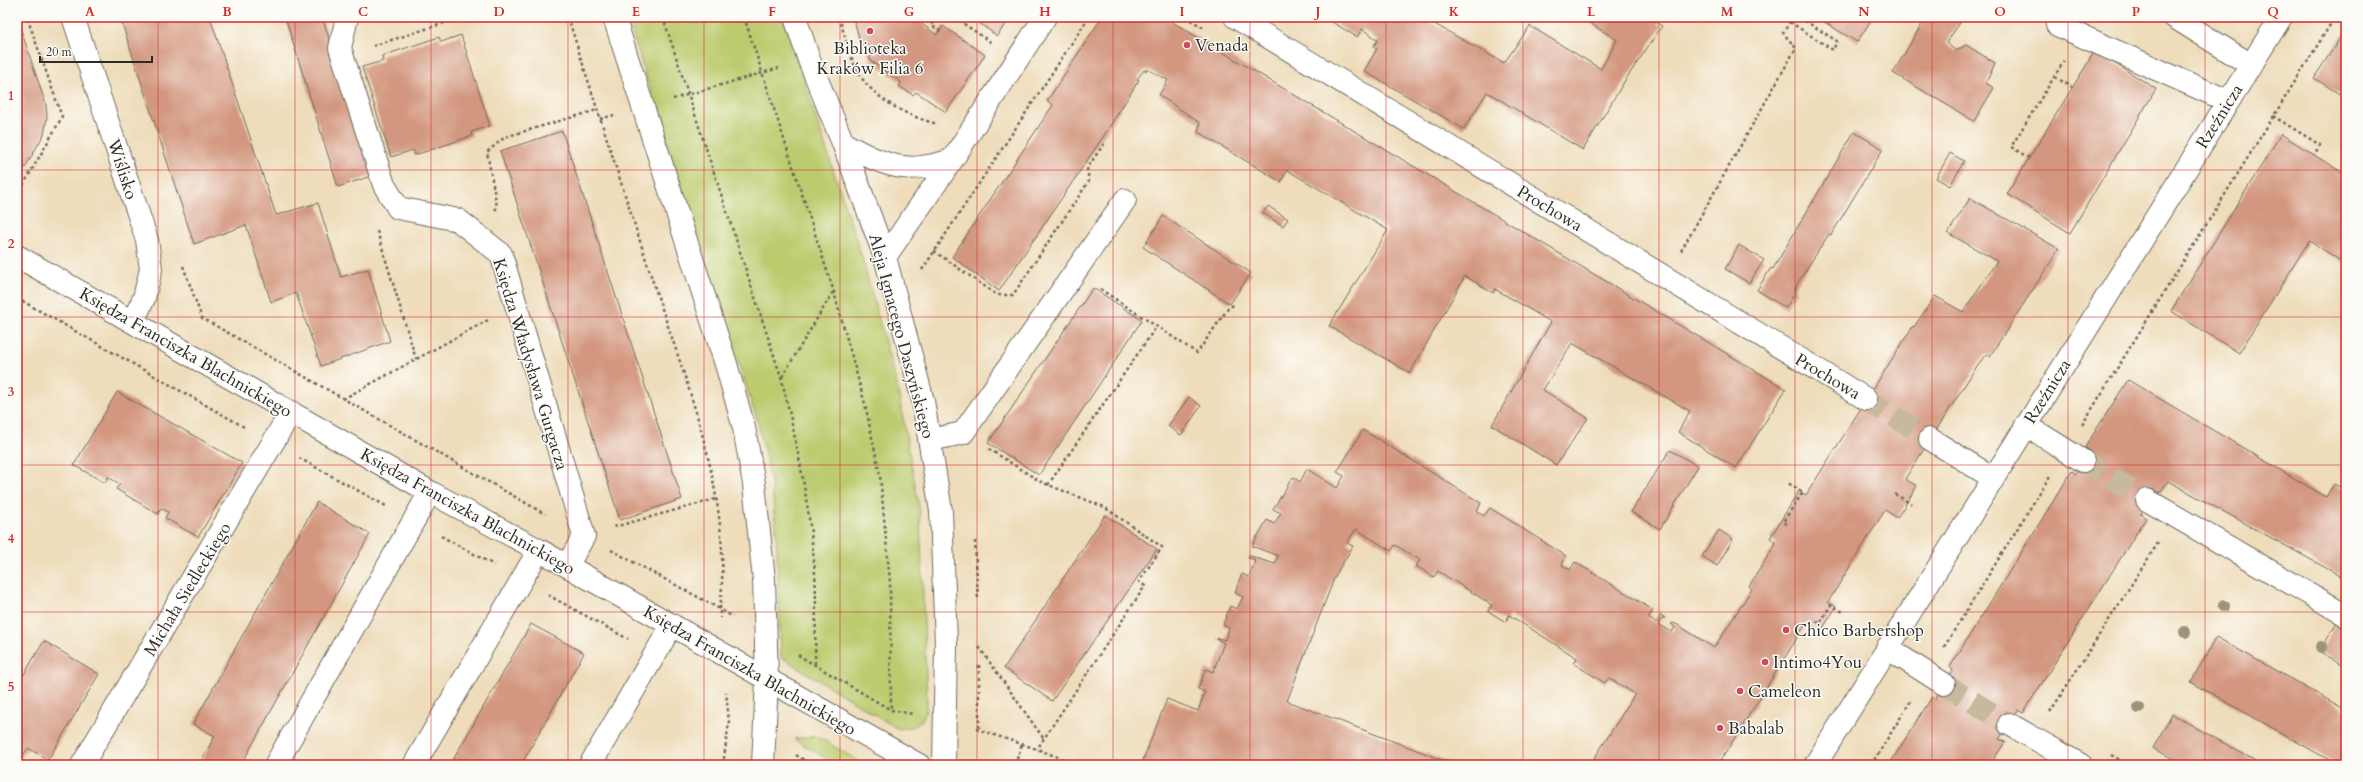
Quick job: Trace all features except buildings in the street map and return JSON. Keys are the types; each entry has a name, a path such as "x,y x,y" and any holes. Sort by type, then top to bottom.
{"street":[{"name":"Wiślisko","path":"72,17 147,240 151,269 144,298 133,321"},
{"name":"Księdza Władysława Gurgacza","path":"347,17 340,48 387,190 398,208 458,220 500,254 584,536"},
{"path":"614,17 726,364 744,428 754,484 764,580 767,679 763,765"},
{"name":"Aleja Ignacego Daszyńskiego","path":"795,17 809,60 843,143 885,257 923,401 942,511 944,567 944,765"},
{"path":"885,257 952,160 1045,17"},
{"name":"Prochowa","path":"1235,17 1866,399"},
{"path":"2174,17 2251,65"},
{"name":"Rzeźnicza","path":"1814,765 2281,17"},
{"path":"2057,24 2228,102"},
{"path":"843,143 872,159 893,164 920,168 952,160"},
{"path":"930,440 963,433 1125,200"},
{"name":"Księdza Franciszka Blachnickiego","path":"17,256 430,492 539,550 919,765"},
{"name":"Michała Siedleckiego","path":"82,765 291,412"},
{"path":"2026,425 2075,456"},
{"path":"1930,439 1993,478"},
{"path":"284,765 277,762 430,492"},
{"path":"2147,500 2174,517 2346,615"},
{"path":"567,566 584,536"},
{"path":"414,765 539,550"},
{"path":"590,765 672,625"},
{"path":"1887,648 1936,679"},
{"path":"2008,724 2081,765"}],"path":[{"path":"17,196 62,117 27,17"},
{"path":"343,56 463,17"},
{"path":"663,17 781,377 806,485 815,575 815,665"},
{"path":"744,17 834,292 865,404 880,474 890,582 891,710"},
{"path":"839,17 855,66 875,92 901,110 923,120 945,125"},
{"path":"936,17 931,25 940,31"},
{"path":"954,17 989,41"},
{"path":"996,156 1089,17"},
{"path":"1679,255 1796,48 1783,33 1793,17"},
{"path":"1790,22 1833,50 1838,41 1799,17"},
{"path":"1871,765 1936,679 2075,456 2273,116 2335,17"},
{"path":"2029,158 2012,147 2080,35"},
{"path":"600,119 849,48"},
{"path":"2055,76 2072,87"},
{"path":"476,234 497,207 487,152 505,137 597,110"},
{"path":"2273,116 2320,146 2314,155"},
{"path":"934,251 998,295 1013,295 1089,181 1088,168 1106,141"},
{"path":"387,190 377,234 416,358"},
{"path":"181,258 202,318 584,536 720,609 721,653 729,722 723,765"},
{"path":"1075,272 1196,353 1229,307 1234,305"},
{"path":"781,377 834,292"},
{"path":"342,399 516,305"},
{"path":"1048,485 1156,327"},
{"path":"963,433 1048,485 1104,507 1162,547 1139,582 1145,586 1038,749"},
{"path":"1787,524 1784,522 1802,492 1788,483"},
{"path":"1895,494 1911,504"},
{"path":"584,536 716,499"},
{"path":"2046,719 2174,517"},
{"path":"1816,621 1820,623 1831,605 1843,612"},
{"path":"979,647 1044,739"},
{"path":"1015,765 1022,744"},
{"path":"795,755 812,765"}],"green space":[{"path":"627,17 783,17 862,258 897,385 920,512 927,704 922,720 915,726 898,729 781,657 776,530 771,481 758,423"},
{"path":"814,736 822,739 865,765 837,765 794,739"}],"tunnel":[{"path":"1866,399 1930,439"},
{"path":"2083,461 2147,500"},
{"path":"1944,684 2009,724"}],"place":[{"name":"Biblioteka Kraków Filia 6","path":"870,31"},
{"name":"Venada","path":"1187,45"},
{"name":"Chico Barbershop","path":"1786,630"},
{"name":"Intimo4You","path":"1765,662"},
{"name":"Cameleon","path":"1740,691"},
{"name":"Babalab","path":"1720,728"}]}
